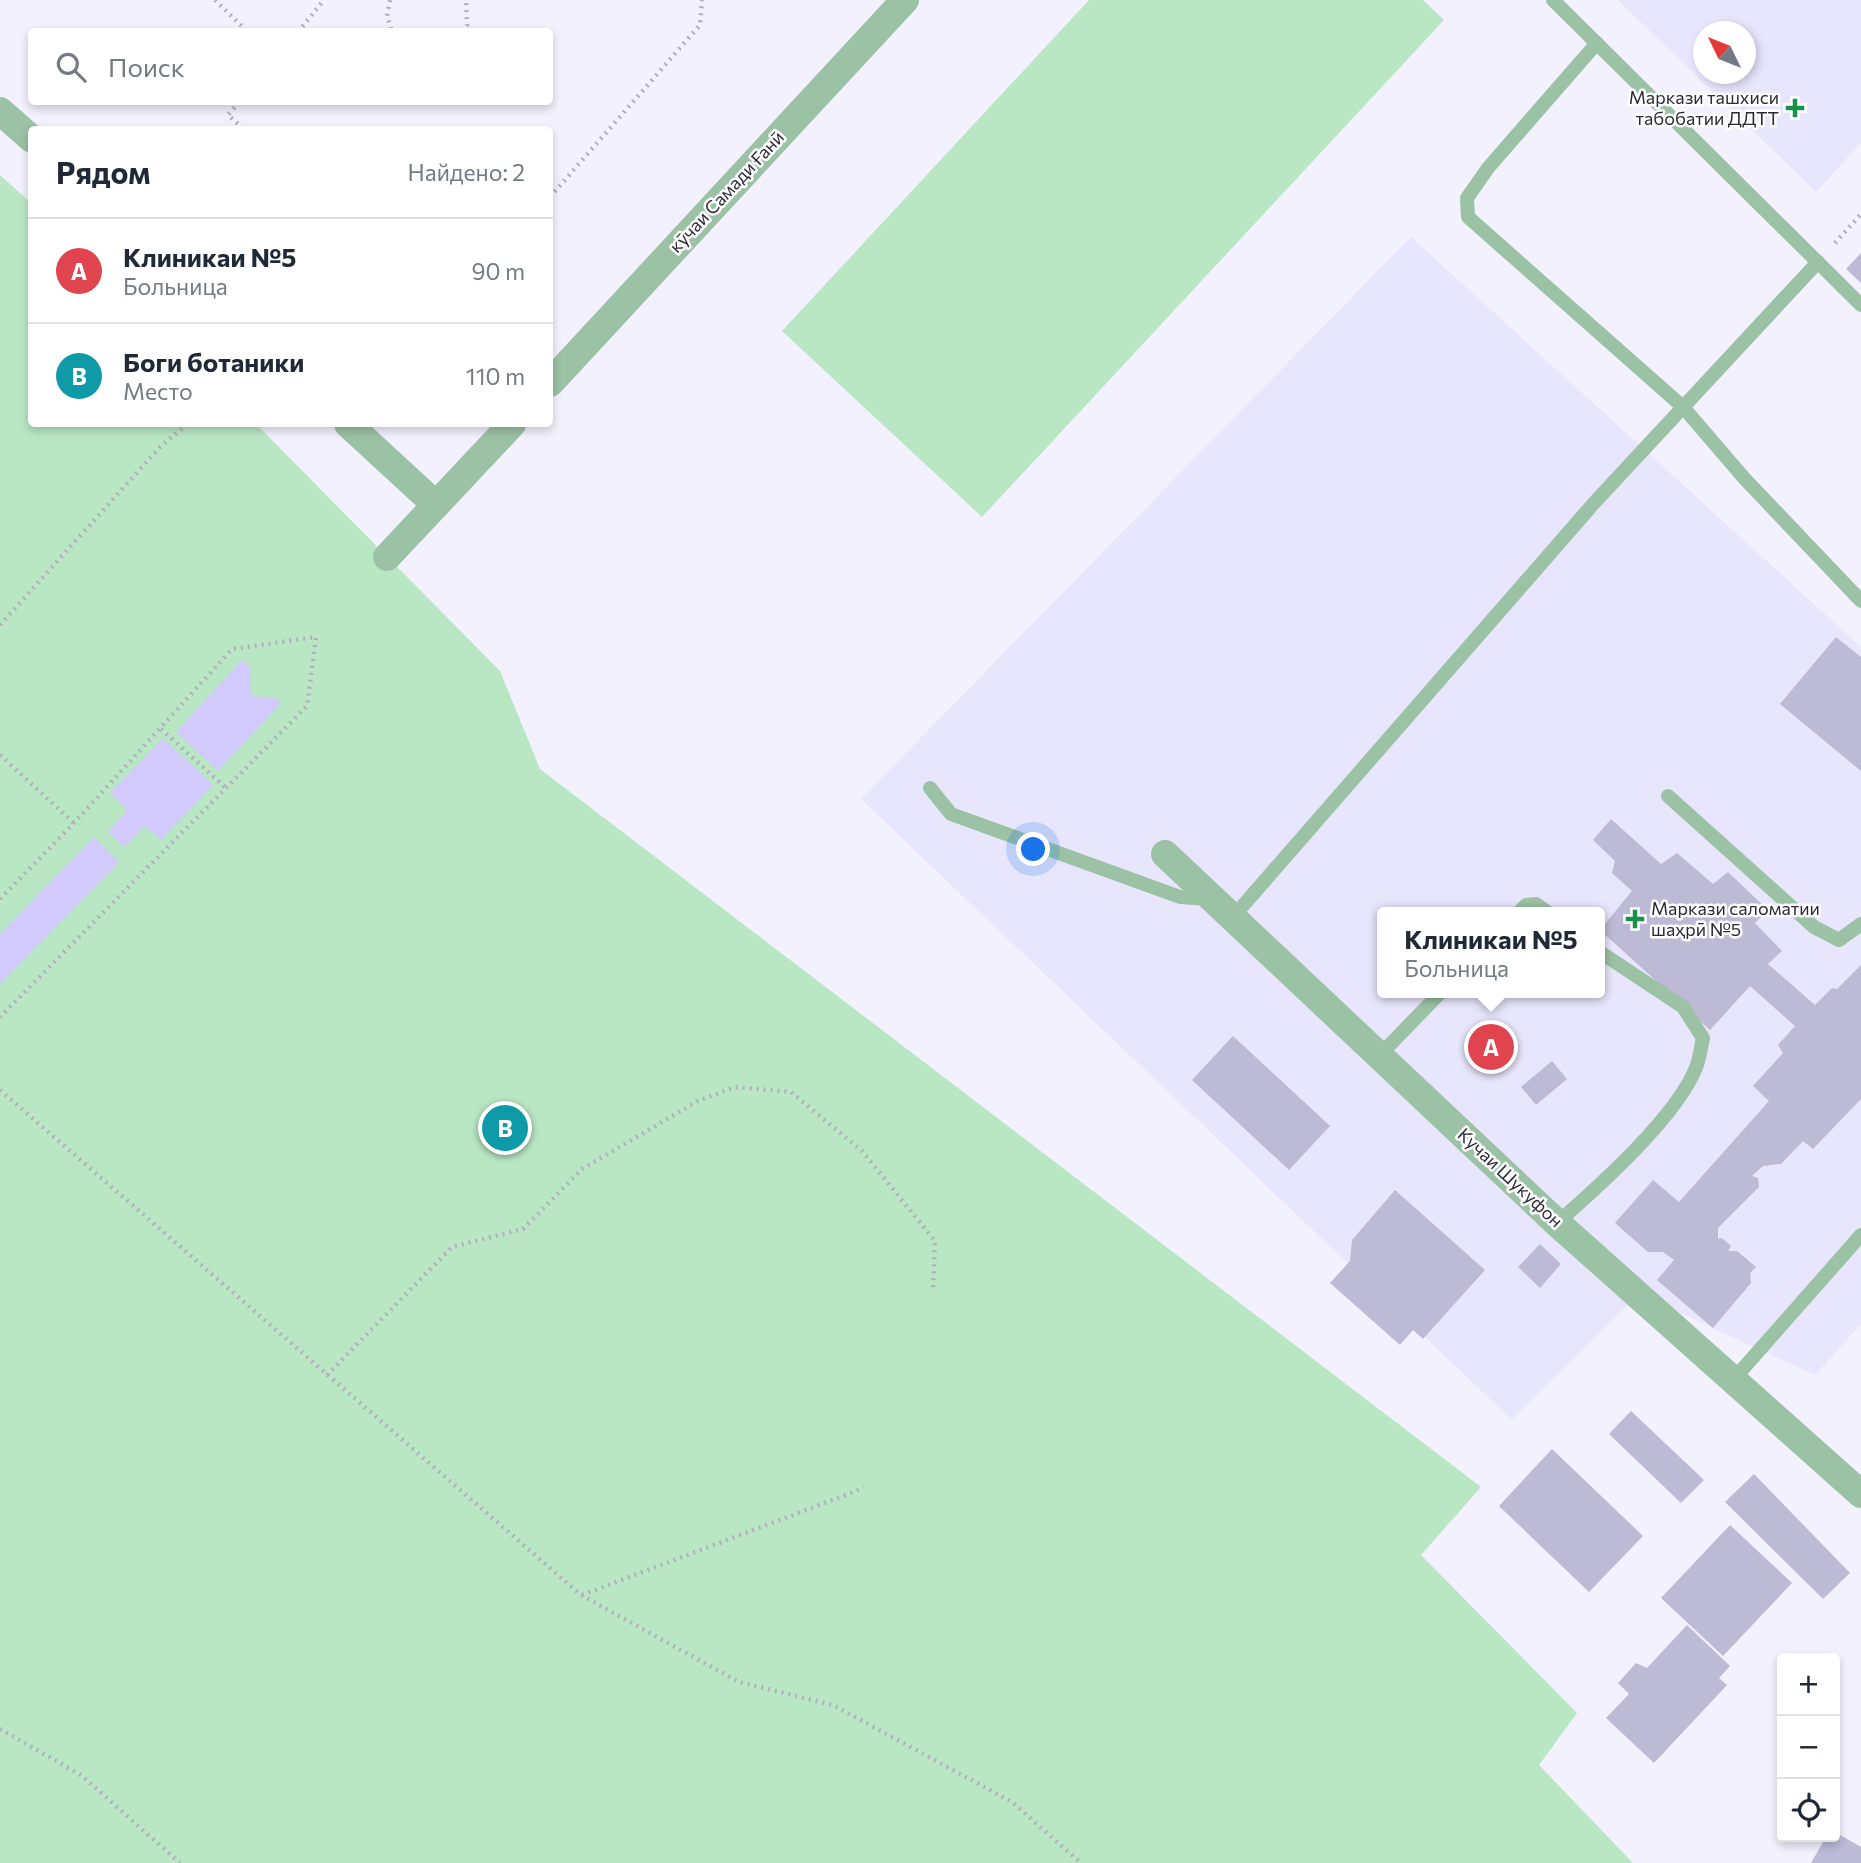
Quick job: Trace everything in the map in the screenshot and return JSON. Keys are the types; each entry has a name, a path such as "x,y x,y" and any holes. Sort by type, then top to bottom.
{"street":[{"name":"кӯчаи Самади Ғанӣ","path":"553,380 905,0"},
{"path":"0,111 28,136"},
{"path":"351,427 436,505"},
{"path":"387,557 509,427"},
{"name":"Кучаи Шукуфон","path":"1165,854 1557,1223 1861,1494"}],"lane":[{"path":"1553,0 1861,305"},
{"path":"1597,43 1488,168 1467,198 1468,217 1683,407 1744,478 1861,601"},
{"path":"930,788 951,814 1180,897 1223,909 1818,262"},
{"path":"1668,796 1814,927 1839,940 1861,923"},
{"path":"1524,907 1536,904 1540,907"},
{"path":"1557,1223 1592,1192 1667,1112 1696,1066 1703,1038 1683,1007 1605,955"},
{"path":"1379,1055 1435,998"},
{"path":"1733,1380 1861,1235"}],"path":[{"path":"215,0 244,28"},
{"path":"301,28 324,0"},
{"path":"390,0 387,16 391,28"},
{"path":"465,28 466,0"},
{"path":"553,194 700,25 702,0"},
{"path":"236,105 228,114 241,126"},
{"path":"1818,262 1861,214"},
{"path":"0,624 160,447 183,427"},
{"path":"0,899 74,823 232,649 316,638 307,706 0,1017"},
{"path":"160,729 225,788"},
{"path":"0,755 74,823"},
{"path":"327,1375 452,1247 523,1229 582,1169 698,1101 736,1087 791,1092 862,1151 935,1241 933,1289"},
{"path":"0,1090 581,1595 739,1682 833,1705 1012,1802 1081,1863"},
{"path":"581,1595 864,1488"},
{"path":"0,1729 80,1775 180,1863"}],"shaded area":[{"name":"Маркази ташхиси табобатии ДДТТ","path":"1618,0 1861,0 1861,143 1816,192 1705,84 1756,84 1756,21 1693,21 1693,73"},
{"path":"1411,237 1861,647 1861,1324 1815,1375 1639,1294 1512,1420 861,799"},
{"path":"242,660 250,667 251,696 276,698 281,703 218,771 176,732"},
{"path":"163,738 213,785 161,840 145,826 124,847 108,832 127,810 110,793"},
{"path":"94,837 119,862 0,984 0,934"}],"green space":[{"path":"1089,0 1423,0 1444,20 982,517 782,331"},
{"path":"0,175 28,200 28,427 259,427 500,671 540,769 1481,1487 1421,1555 1577,1713 1539,1765 1633,1863 0,1863"}],"building":[{"path":"1861,253 1861,283 1846,269"},
{"path":"1836,637 1861,657 1861,771 1780,704"},
{"path":"1611,819 1661,864 1677,853 1713,884 1728,872 1768,910 1755,923 1782,951 1768,964 1815,1005 1832,988 1837,989 1861,965 1861,1099 1813,1149 1803,1141 1781,1164 1763,1166 1752,1176 1758,1178 1759,1187 1718,1228 1718,1239 1722,1238 1731,1246 1728,1251 1737,1251 1756,1267 1750,1273 1751,1283 1713,1328 1657,1280 1674,1260 1663,1252 1648,1252 1615,1223 1653,1180 1679,1202 1769,1101 1753,1086 1783,1053 1778,1045 1795,1026 1750,986 1710,1030 1605,935 1605,924 1632,891 1612,873 1615,861 1593,840"},
{"path":"1233,1036 1330,1126 1289,1170 1192,1080"},
{"path":"1552,1061 1567,1079 1536,1105 1521,1087"},
{"path":"1395,1190 1485,1270 1423,1339 1413,1330 1400,1345 1330,1283 1350,1261 1352,1240"},
{"path":"1540,1244 1561,1264 1540,1288 1518,1267"},
{"path":"1631,1411 1704,1480 1681,1503 1609,1434"},
{"path":"1552,1449 1643,1536 1589,1592 1499,1506"},
{"path":"1754,1474 1850,1573 1823,1599 1725,1502"},
{"path":"1730,1525 1792,1583 1723,1656 1661,1598"},
{"path":"1687,1625 1730,1666 1719,1678 1727,1685 1654,1763 1606,1718 1629,1694 1618,1683 1636,1663 1647,1668"},
{"path":"1840,1835 1861,1847 1861,1863 1811,1863 1823,1842 1840,1842"}],"place":[{"name":"Маркази ташхиси табобатии ДДТТ","path":"1795,108"},
{"name":"Маркази саломатии шаҳрӣ №5","path":"1635,919"},
{"name":"Клиникаи №5","path":"1491,1047"},
{"name":"Боги ботаники","path":"505,1128"}]}
